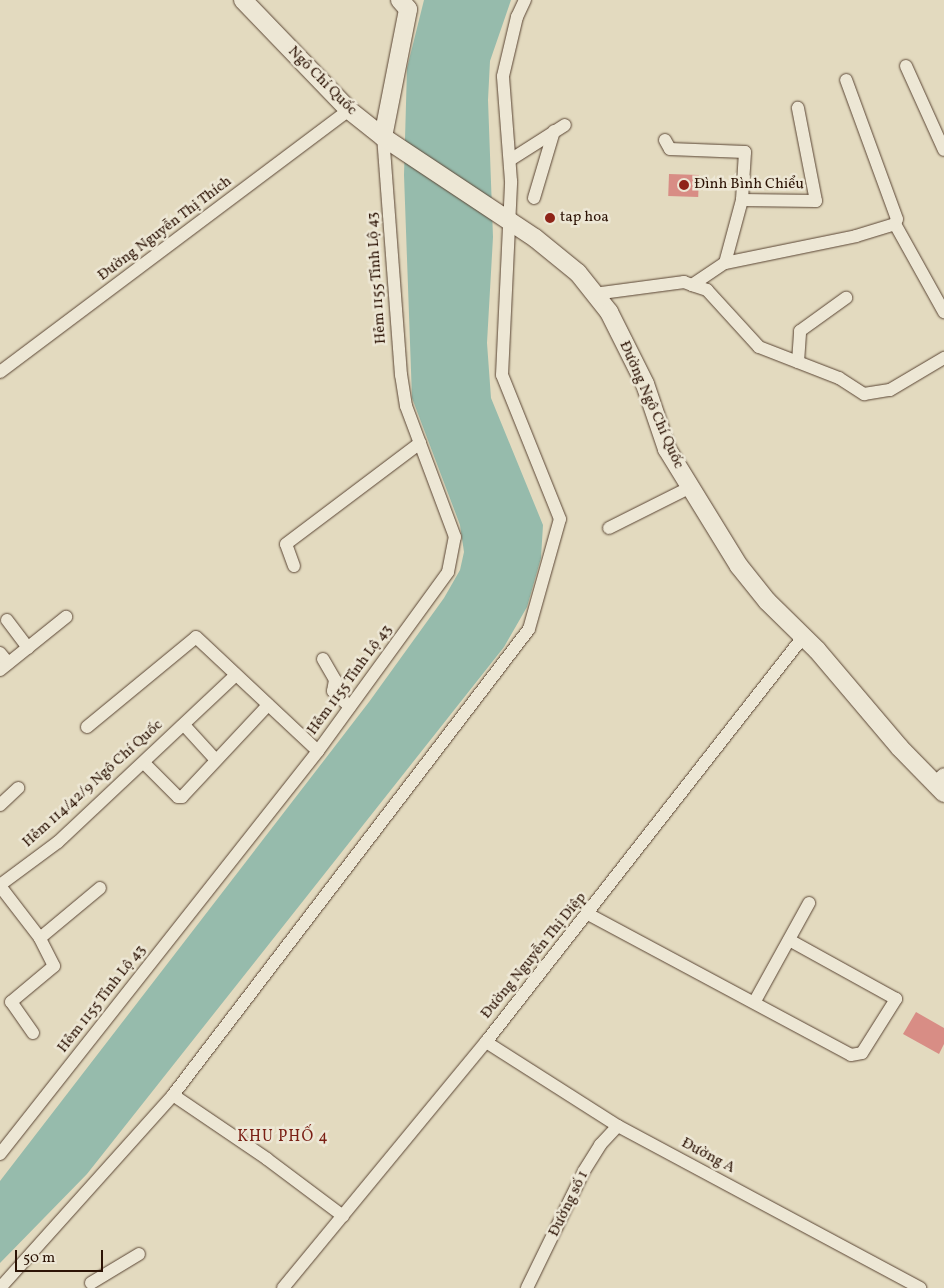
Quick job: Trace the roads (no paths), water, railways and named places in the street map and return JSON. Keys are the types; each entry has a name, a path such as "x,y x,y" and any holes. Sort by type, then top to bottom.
{"main road":[{"name":"Ngô Chí Quốc","path":"243,0 350,110 407,155 505,218"},
{"path":"383,137 404,4"},
{"name":"Đường Ngô Chí Quốc","path":"505,218 578,273 609,312 635,363 667,449 739,566 767,601 941,784"}],"street":[{"path":"0,1288 173,1095 529,629 560,519 502,375 505,218 510,160 503,76 517,17 525,0"},
{"path":"906,66 944,150"},
{"path":"846,80 897,219 895,224 944,312"},
{"path":"742,200 816,200 798,108"},
{"name":"Đường Nguyễn Thị Thích","path":"0,372 350,110"},
{"path":"510,160 560,128 534,198"},
{"name":"Hẻm 1155 Tỉnh Lộ 43","path":"0,1154 318,751 448,572 455,536 406,406 401,375 383,137"},
{"path":"665,140 670,149 745,152 742,200 725,264"},
{"path":"692,285 725,264 856,236 895,224"},
{"path":"594,294 684,282 707,290 759,348 839,378 864,394 890,390 944,358"},
{"path":"798,362 800,331 846,298"},
{"path":"294,566 286,544 420,443"},
{"path":"609,528 690,488"},
{"path":"3,662 28,648 66,617"},
{"path":"6,620 28,648"},
{"path":"87,727 196,638 318,751"},
{"name":"Đường Nguyễn Thị Diệp","path":"283,1288 486,1042 803,638"},
{"path":"323,659 335,680 333,691 350,707"},
{"name":"Hẻm 114/42/9 Ngô Chí Quốc","path":"0,885 58,842 236,675"},
{"path":"144,763 178,797 216,760 268,704"},
{"name":"Hẻm 114/42/9 Ngô Chí Quốc","path":"184,725 216,760"},
{"path":"0,805 18,788"},
{"path":"0,885 40,938 54,966 11,1002 33,1033"},
{"path":"40,938 100,888"},
{"path":"754,1002 809,902"},
{"path":"588,914 851,1055 866,1049 896,999 789,940"},
{"name":"Đường A","path":"486,1042 618,1126 920,1288"},
{"path":"173,1095 267,1159 343,1216"},
{"name":"Đường số 1","path":"527,1288 584,1171 600,1145 618,1126"},
{"path":"91,1283 140,1254"}],"place":[{"name":"Đình Bình Chiểu","path":"684,185"},
{"name":"tap hoa","path":"550,218"}],"district":[{"name":"KHU PHỐ 4","path":"283,1137"}]}
